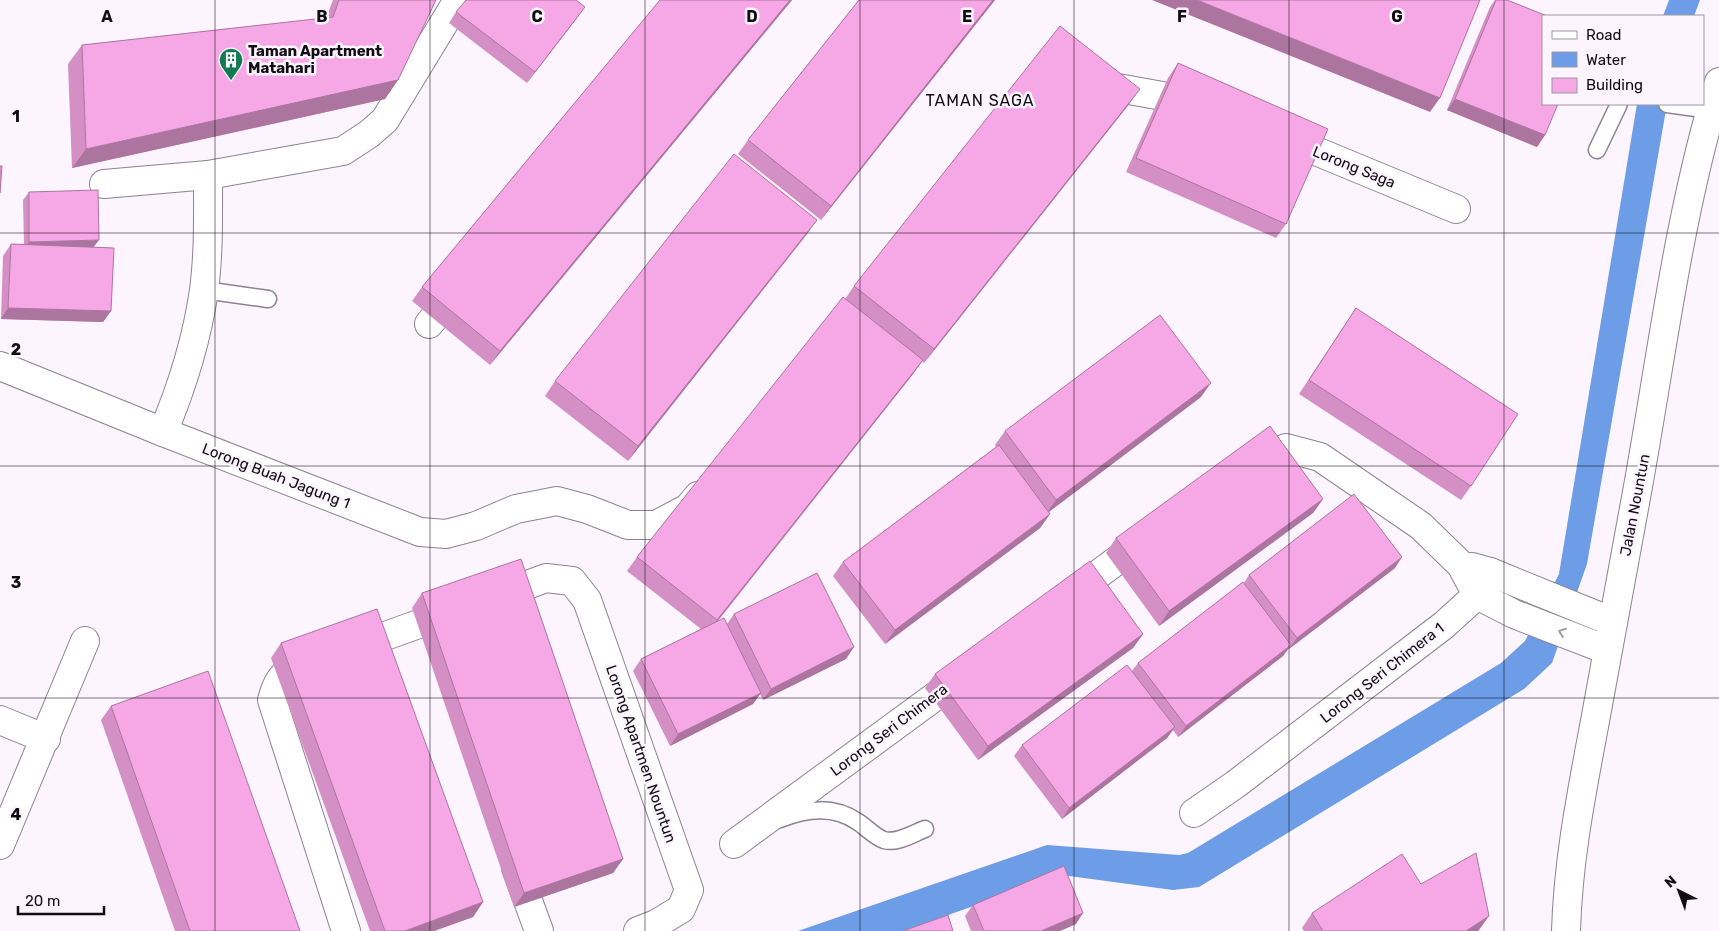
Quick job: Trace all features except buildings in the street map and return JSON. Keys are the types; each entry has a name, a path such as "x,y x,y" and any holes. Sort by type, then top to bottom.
{"street":[{"path":"104,184 208,176 344,151 370,134 385,120 458,0"},
{"path":"1075,84 1082,82 1196,101 1223,112"},
{"name":"Jalan Nountun","path":"1566,931 1567,881 1651,417 1678,253 1710,110 1719,82"},
{"name":"Lorong Saga","path":"1258,127 1456,209"},
{"path":"163,432 176,402 190,354 204,290 208,176"},
{"path":"429,324 474,270"},
{"name":"Lorong Buah Jagung 1","path":"0,366 420,532 446,534 476,526 516,510 557,501 586,509 628,525 656,525 688,508 714,478"},
{"path":"1233,475 1248,463 1286,448 1320,457 1421,526 1461,565 1477,595 1514,614 1608,650"},
{"path":"1050,610 1161,528"},
{"path":"1461,565 1490,572 1522,587 1613,622"},
{"name":"Lorong Seri Chimera 1","path":"1194,813 1285,748 1444,625 1477,595 1490,572"},
{"name":"Lorong Apartmen Nountun","path":"346,931 272,700 277,681 292,669 431,631 546,578 572,581 587,600 689,890 681,909 656,924 638,931"},
{"path":"0,845 46,739 85,641"},
{"name":"Lorong Seri Chimera","path":"734,844 979,664"},
{"path":"0,720 46,739"},
{"path":"507,842 539,931"}],"lane":[{"path":"1597,150 1619,105"},
{"path":"1678,105 1710,110"},
{"path":"204,290 268,300"},
{"path":"757,828 796,813 819,809 847,814 884,840 899,840 925,829"}],"water":[{"path":"1669,0 1700,0 1694,15 1663,15"},
{"path":"1637,105 1667,105 1587,564 1552,663 1524,689 1199,887 1173,890 1058,876 903,931 798,931 1047,845 1179,855 1188,853 1501,663 1525,641 1559,574"}],"place":[{"name":"Taman Apartment Matahari","path":"231,81"}],"district":[{"name":"TAMAN SAGA","path":"980,100"}]}
